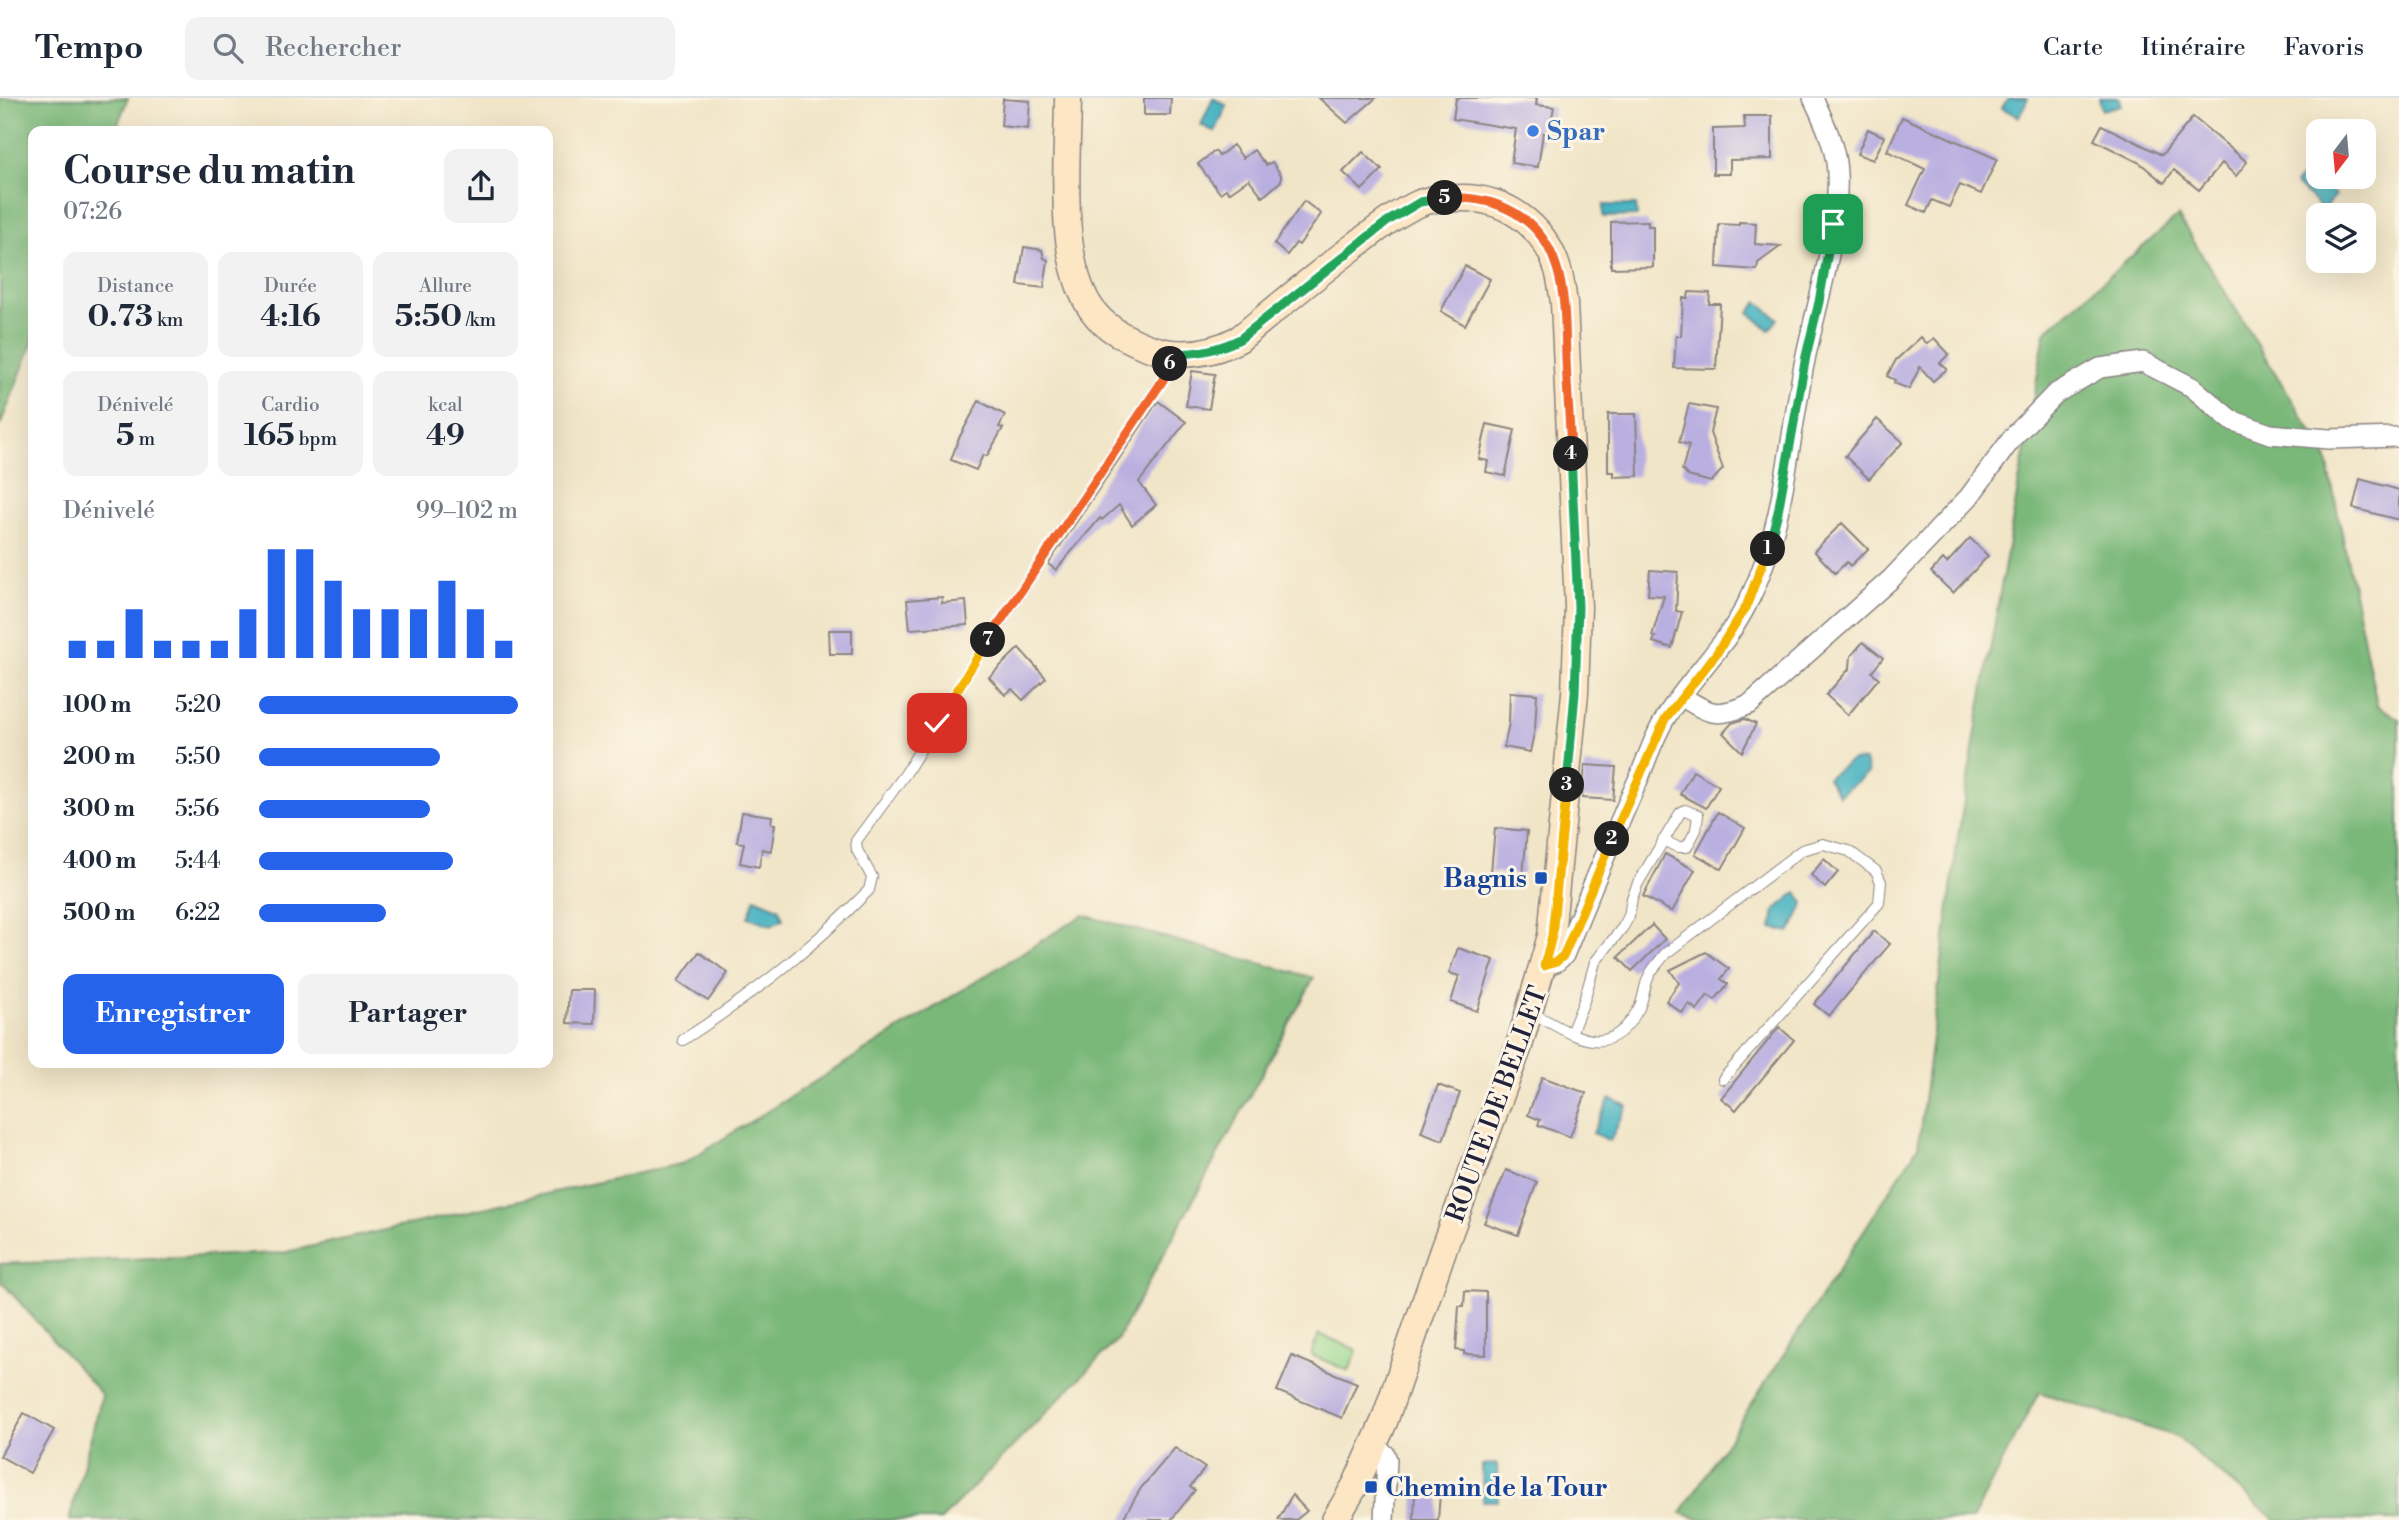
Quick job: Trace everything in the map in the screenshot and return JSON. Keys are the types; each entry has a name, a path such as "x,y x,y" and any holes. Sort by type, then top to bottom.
{"main road":[{"name":"ROUTE DE BELLET","path":"1068,98 1068,218 1070,249 1080,288 1097,317 1123,336 1159,351 1189,354 1215,349 1240,339 1388,221 1420,202 1446,198 1485,199 1520,215 1543,238 1558,268 1564,303 1578,607 1575,693 1552,936 1530,1012 1373,1448 1335,1520"}],"street":[{"path":"1544,966 1556,962 1564,955 1665,719 1716,654 1746,607 1768,552 1825,270 1837,195 1837,170 1833,149 1813,98"},
{"path":"1681,696 1703,711 1726,715 1750,704 1891,579 1969,497 2013,437 2055,394 2100,368 2143,362 2192,387 2231,420 2270,434 2329,439 2399,437"},
{"path":"1373,1448 1385,1454 1387,1460 1384,1520"}],"lane":[{"path":"682,1040 795,961 869,890 872,877 857,850 856,841 906,773 987,642 1163,380 1173,354"},
{"path":"1572,1033 1595,962 1623,927 1629,916 1638,883 1663,840"},
{"path":"1530,1012 1590,1042 1606,1041 1622,1031 1640,1007 1649,975 1665,954 1802,850 1823,844 1849,851 1876,871 1881,881 1879,904 1723,1079"}],"green space":[{"path":"0,98 128,98 117,126 28,126 28,354 0,426"},
{"path":"2178,216 2326,455 2377,705 2399,719 2399,1520 2276,1520 2177,1437 2039,1392 1972,1520 1702,1520 1681,1513 1918,1147 1958,836 2045,332"},
{"path":"1083,915 1314,978 1117,1340 941,1520 69,1520 102,1395 0,1280 0,1264 282,1253 684,1163"},
{"path":"1319,1334 1357,1350 1349,1371 1311,1355"}],"water":[{"path":"1213,98 1227,106 1215,132 1201,125"},
{"path":"2008,98 2028,98 2019,117 2002,108"},
{"path":"2099,98 2119,98 2121,105 2102,110"},
{"path":"2306,171 2306,189 2330,189 2336,195 2329,203 2316,203 2295,184"},
{"path":"1603,205 1636,205 1637,216 1603,217"},
{"path":"1758,302 1778,319 1769,330 1749,312"},
{"path":"1852,760 1865,761 1868,773 1839,795 1827,778"},
{"path":"1797,892 1804,903 1790,932 1772,928 1775,910"},
{"path":"755,898 779,908 783,919 771,925 748,917"},
{"path":"1610,1098 1627,1106 1610,1141 1593,1133"},
{"path":"1497,1464 1498,1501 1483,1501 1482,1465"}],"building":[{"path":"1144,98 1171,98 1170,115 1144,115"},
{"path":"1319,98 1376,98 1347,123"},
{"name":"Spar","path":"1456,98 1537,98 1536,105 1554,107 1549,134 1543,133 1538,167 1511,163 1516,129 1453,119"},
{"path":"1003,99 1030,101 1028,129 1001,126"},
{"path":"1744,116 1772,116 1772,159 1730,160 1730,174 1713,174 1713,129 1745,128"},
{"path":"1902,117 1997,159 1981,194 1960,185 1949,207 1932,200 1926,213 1908,205 1925,169 1887,151"},
{"path":"2193,117 2247,162 2236,176 2222,163 2199,190 2174,170 2164,183 2140,163 2094,140 2102,125 2162,155"},
{"path":"1868,129 1885,137 1873,160 1857,154"},
{"path":"1233,145 1243,158 1254,150 1266,165 1272,162 1281,175 1281,181 1263,197 1249,179 1229,193 1226,189 1220,193 1198,164 1215,151 1219,156"},
{"path":"1363,152 1382,170 1362,190 1343,172"},
{"path":"1304,201 1321,214 1299,245 1296,243 1287,255 1274,244"},
{"path":"1648,221 1648,226 1653,226 1653,267 1611,268 1611,222"},
{"path":"1739,222 1756,223 1755,244 1781,246 1758,263 1757,270 1717,267 1719,224 1739,225"},
{"path":"1024,247 1042,250 1044,258 1048,260 1044,288 1018,285"},
{"path":"1465,266 1490,279 1465,325 1441,311"},
{"path":"1689,292 1710,293 1709,304 1720,304 1716,369 1674,368 1676,336 1681,336 1683,298 1688,298"},
{"path":"1921,337 1927,344 1934,338 1949,354 1940,363 1947,369 1933,381 1920,367 1909,389 1894,383 1895,380 1887,376 1896,360"},
{"path":"1192,371 1215,374 1209,409 1186,406"},
{"path":"979,401 1005,415 999,427 1003,428 987,456 983,455 976,470 951,460 958,440"},
{"path":"1158,401 1186,422 1139,482 1156,505 1132,525 1119,505 1102,520 1100,518 1056,570 1048,564"},
{"path":"1689,404 1716,409 1710,433 1723,469 1711,482 1688,476 1682,470 1689,445 1679,442"},
{"path":"1608,414 1636,414 1638,476 1614,477 1614,472 1608,472"},
{"path":"1877,419 1903,442 1869,479 1845,456"},
{"path":"1487,424 1515,430 1505,476 1486,472 1488,461 1479,459"},
{"path":"2360,479 2399,490 2399,520 2353,508"},
{"path":"1842,523 1868,549 1850,566 1847,562 1835,573 1814,551"},
{"path":"1970,538 1988,556 1953,593 1931,572 1943,559 1947,563"},
{"path":"1650,570 1678,572 1676,611 1682,612 1672,648 1653,642 1655,637 1652,636 1664,596 1648,595"},
{"path":"942,597 942,603 966,601 968,625 910,629 907,600"},
{"path":"829,630 852,630 852,654 830,654"},
{"path":"1863,642 1883,658 1872,672 1879,678 1848,715 1826,695 1850,668 1851,656"},
{"path":"1019,648 1046,678 1023,700 1012,689 1005,695 989,677"},
{"path":"1510,692 1537,694 1535,729 1530,752 1504,747 1509,723"},
{"path":"1745,719 1756,724 1742,752 1723,733 1732,723"},
{"path":"1585,765 1616,767 1613,800 1582,798"},
{"path":"1693,771 1719,786 1706,808 1680,794"},
{"path":"742,812 772,816 771,824 775,824 771,851 762,849 759,867 740,863 744,843 737,842"},
{"path":"1718,812 1745,828 1722,869 1695,854"},
{"path":"1495,828 1527,831 1523,875 1491,872"},
{"path":"1665,854 1695,870 1672,912 1643,896"},
{"path":"1824,859 1838,872 1825,888 1811,875"},
{"path":"1652,925 1665,939 1632,971 1618,957"},
{"path":"1874,931 1890,944 1829,1016 1814,1004"},
{"path":"1458,948 1494,960 1477,1011 1451,1002 1459,976 1449,973"},
{"path":"699,952 728,973 708,1001 678,981"},
{"path":"1706,952 1729,969 1721,979 1728,984 1715,1000 1708,995 1697,1010 1689,1004 1682,1013 1666,1001 1679,983 1670,970"},
{"path":"569,990 595,990 594,1024 567,1023"},
{"path":"1779,1027 1794,1040 1736,1110 1721,1098"},
{"path":"1542,1077 1586,1093 1570,1137 1538,1125 1540,1120 1528,1115"},
{"path":"1438,1085 1460,1093 1443,1140 1421,1132"},
{"path":"1506,1170 1537,1182 1518,1235 1484,1223"},
{"path":"1465,1291 1486,1292 1486,1355 1464,1354 1464,1351 1456,1350 1459,1306 1464,1306"},
{"path":"1292,1356 1357,1383 1342,1418 1277,1391"},
{"path":"24,1413 54,1430 30,1473 0,1456"},
{"path":"1175,1448 1205,1468 1190,1487 1195,1490 1171,1520 1122,1520 1141,1488"},
{"path":"1415,1491 1440,1493 1438,1520 1414,1520"},
{"path":"1292,1495 1307,1511 1296,1520 1278,1520"}],"place":[{"name":"Spar","path":"1533,131"},
{"name":"Bagnis","path":"1541,878"},
{"name":"Chemin de la Tour","path":"1371,1487"}],"route":[{"path":"937,723 987,642 1163,380 1173,354 1215,349 1240,339 1388,221 1420,202 1469,197 1498,203 1520,215 1543,238 1558,268 1564,303 1578,607 1575,693 1559,865 1552,936 1544,966 1556,962 1564,955 1665,719 1716,654 1746,607 1768,552 1833,224"}]}
